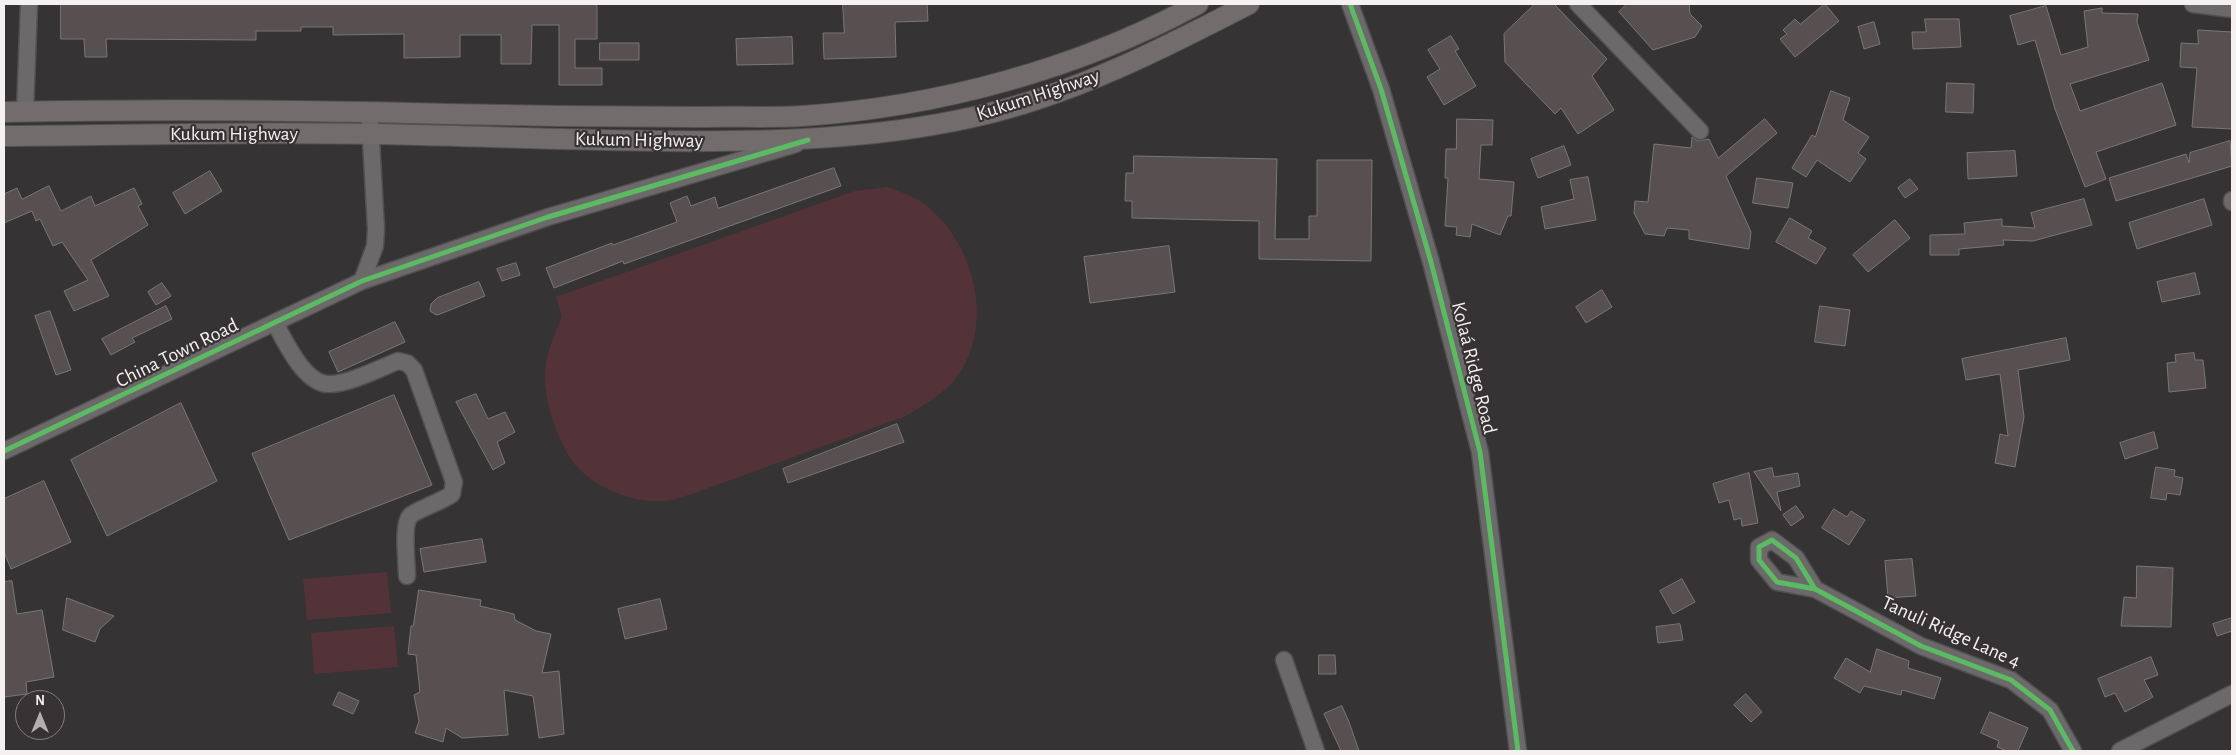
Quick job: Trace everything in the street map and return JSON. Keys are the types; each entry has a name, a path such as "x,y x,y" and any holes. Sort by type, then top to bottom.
{"main road":[{"name":"Kukum Highway","path":"4,112 147,110 598,117 801,116 857,110 946,96 1015,77 1131,36 1198,4"},
{"name":"Kukum Highway","path":"4,136 370,134 598,140 808,140 866,136 936,125 1026,103 1135,61 1249,4"}],"street":[{"path":"25,112 29,4"},
{"name":"Kolaá Ridge Road","path":"1350,4 1381,89 1480,452 1518,751"},
{"path":"1578,4 1700,131"},
{"path":"2193,4 2232,9"},
{"path":"362,281 372,254 376,229 370,112"},
{"name":"China Town Road","path":"4,451 362,281 548,217 808,140"},
{"path":"275,323 295,361 310,375 327,385 340,383 398,361 407,363 414,370 454,482 452,494 442,502 410,516 405,525 407,576"},
{"name":"Tanuli Ridge Lane 4","path":"1815,589 1921,646 2011,680 2050,710 2073,751"},
{"path":"1284,660 1316,751"},
{"path":"2120,751 2232,694"}],"shaded area":[{"path":"888,187 920,201 938,216 953,235 965,257 973,280 977,305 976,329 970,352 959,374 948,387 935,398 906,416 695,493 665,501 639,500 616,493 595,482 578,468 565,450 555,426 546,389 545,371 548,355 562,317 556,297 855,191"},
{"path":"387,572 391,613 307,620 303,579"},
{"path":"394,626 398,667 314,674 311,633"}],"building":[{"path":"61,4 597,4 597,39 575,39 575,68 602,68 602,85 559,85 559,25 532,25 531,64 501,64 501,35 460,35 460,57 404,58 404,34 333,35 333,27 301,27 301,31 256,31 256,40 106,39 107,57 85,57 84,39 61,39"},
{"path":"843,4 927,4 928,21 895,22 896,57 824,59 823,33 844,33"},
{"path":"1535,4 1554,4 1607,59 1592,76 1614,110 1578,134 1561,108 1555,114 1505,62 1504,34"},
{"path":"1627,4 1689,4 1690,14 1702,26 1695,37 1653,50 1619,12"},
{"path":"1825,4 1839,21 1795,57 1780,39 1787,34 1783,30 1795,19 1800,24"},
{"path":"2046,6 2061,55 2088,47 2084,11 2102,8 2102,13 2138,14 2137,22 2149,60 2070,84 2080,111 2162,83 2176,125 2096,152 2106,179 2085,187 2055,109 2035,40 2018,45 2010,16"},
{"path":"1925,19 1959,19 1961,47 1913,49 1912,32 1926,32"},
{"path":"1874,22 1880,44 1864,49 1858,27"},
{"path":"2198,30 2232,32 2232,129 2192,127 2197,68 2180,67 2181,43 2198,44"},
{"path":"1451,36 1459,49 1455,51 1476,86 1444,105 1427,77 1440,69 1428,50"},
{"path":"792,37 793,64 737,65 736,39"},
{"path":"600,43 639,43 639,60 600,60"},
{"path":"1947,83 1974,84 1973,113 1946,112"},
{"path":"1831,91 1850,98 1843,120 1869,137 1858,153 1866,159 1850,182 1817,160 1806,177 1792,168 1812,135 1815,137"},
{"path":"1457,119 1493,120 1492,145 1481,145 1479,179 1514,182 1511,216 1508,216 1500,235 1472,224 1470,237 1456,235 1457,227 1445,226 1448,178 1445,178 1446,149 1456,149"},
{"path":"1765,119 1777,133 1726,176 1751,232 1749,249 1689,239 1689,230 1667,228 1664,236 1645,234 1634,213 1635,201 1648,202 1654,144 1691,148 1692,137 1698,141 1709,139 1718,158"},
{"path":"2230,141 2232,166 2116,201 2109,178 2186,154 2189,163 2190,153"},
{"path":"1564,146 1571,165 1538,178 1531,159"},
{"path":"2015,151 2017,176 1968,179 1967,153"},
{"path":"1134,156 1277,159 1275,239 1309,239 1309,216 1317,216 1317,160 1372,160 1371,261 1259,259 1259,221 1132,218 1132,201 1125,201 1126,173 1133,173"},
{"path":"834,168 841,186 624,264 623,261 554,288 546,268 612,243 613,245 677,222 670,203 687,196 691,206 715,197 718,208"},
{"path":"210,171 222,191 185,214 173,193"},
{"path":"1588,177 1596,220 1545,229 1541,207 1574,199 1570,180"},
{"path":"1757,178 1793,183 1788,208 1753,203"},
{"path":"1910,179 1918,189 1905,198 1898,188"},
{"path":"49,186 61,211 91,196 95,206 134,188 142,204 138,206 148,225 91,260 109,296 74,311 64,291 88,280 62,242 53,246 40,219 36,221 32,211 4,223 4,194 17,188 22,199"},
{"path":"2084,199 2092,225 2033,241 2003,240 2004,245 1959,249 1959,255 1930,255 1930,235 1965,234 1964,223 2002,219 2002,226 2035,228 2031,213"},
{"path":"2204,199 2212,225 2137,249 2129,223"},
{"path":"1790,218 1812,231 1808,238 1826,248 1816,264 1776,242"},
{"path":"1895,220 1910,238 1868,272 1853,255"},
{"path":"1169,246 1175,292 1090,303 1084,257"},
{"path":"516,263 520,275 502,281 497,269"},
{"path":"2195,273 2200,294 2162,302 2157,282"},
{"path":"479,282 485,296 440,314 436,315 430,311 431,304 437,298"},
{"path":"162,283 171,296 156,305 148,292"},
{"path":"1602,290 1612,307 1586,323 1576,307"},
{"path":"166,306 172,319 132,338 135,342 111,355 102,339"},
{"path":"1820,306 1850,310 1845,346 1815,342"},
{"path":"50,311 71,370 56,375 35,316"},
{"path":"395,322 405,342 338,372 329,352"},
{"path":"2066,338 2070,360 2018,370 2024,417 2015,467 1995,463 2000,434 2008,436 2000,374 1966,380 1962,359"},
{"path":"2194,353 2195,360 2203,360 2206,388 2169,392 2167,363 2176,362 2175,355"},
{"path":"476,394 488,419 505,412 515,432 497,442 505,463 493,470 456,402"},
{"path":"394,395 432,485 289,540 252,454"},
{"path":"181,403 217,481 107,536 71,460"},
{"path":"897,424 904,442 788,483 783,469"},
{"path":"2154,432 2158,448 2125,459 2120,443"},
{"path":"2156,467 2175,470 2174,476 2183,478 2180,495 2167,493 2166,500 2151,498"},
{"path":"1772,468 1774,477 1798,473 1800,486 1777,492 1781,511 1754,472"},
{"path":"1749,473 1758,523 1742,526 1741,518 1734,520 1729,500 1719,503 1713,484"},
{"path":"44,481 71,542 11,569 4,552 4,499"},
{"path":"1796,506 1804,517 1791,526 1783,515"},
{"path":"1834,509 1847,517 1851,511 1865,520 1849,545 1822,528"},
{"path":"482,539 486,562 424,572 420,549"},
{"path":"1912,559 1916,596 1888,598 1885,561"},
{"path":"2137,566 2173,568 2171,627 2121,626 2124,597 2136,598"},
{"path":"1682,579 1695,602 1673,614 1660,591"},
{"path":"12,581 17,614 42,610 54,677 26,682 27,690 15,690 15,696 4,697 4,582"},
{"path":"419,590 481,600 480,606 514,614 515,620 536,631 551,634 542,673 559,671 564,734 539,738 533,696 504,690 508,735 462,738 446,728 443,742 415,733 419,721 414,695 420,692 416,655 408,654 411,626 413,626"},
{"path":"67,598 114,616 100,629 95,642 63,630"},
{"path":"660,599 667,629 625,639 618,609"},
{"path":"2232,618 2232,631 2217,636 2213,624"},
{"path":"1680,624 1683,640 1658,643 1656,627"},
{"path":"1877,649 1909,661 1908,668 1941,678 1934,699 1902,690 1901,695 1864,686 1860,693 1834,678 1846,658 1870,672"},
{"path":"1319,655 1335,655 1336,674 1319,674"},
{"path":"2151,657 2158,675 2144,680 2153,697 2125,712 2115,693 2105,697 2098,679"},
{"path":"339,692 359,701 353,714 333,705"},
{"path":"1746,694 1762,712 1751,722 1734,705"},
{"path":"1342,706 1359,751 1341,751 1324,714"},
{"path":"1990,712 2028,728 2018,751 2007,751 1997,747 1999,741 1981,733"}],"cycle path":[{"path":"1350,4 1381,89 1431,262 1480,452 1518,751"},
{"path":"4,451 362,281 548,217 808,140"},
{"path":"1815,589 1796,558 1772,540 1759,547 1759,560 1777,582 1815,589 1921,646 2011,680 2050,710 2073,751"}]}
